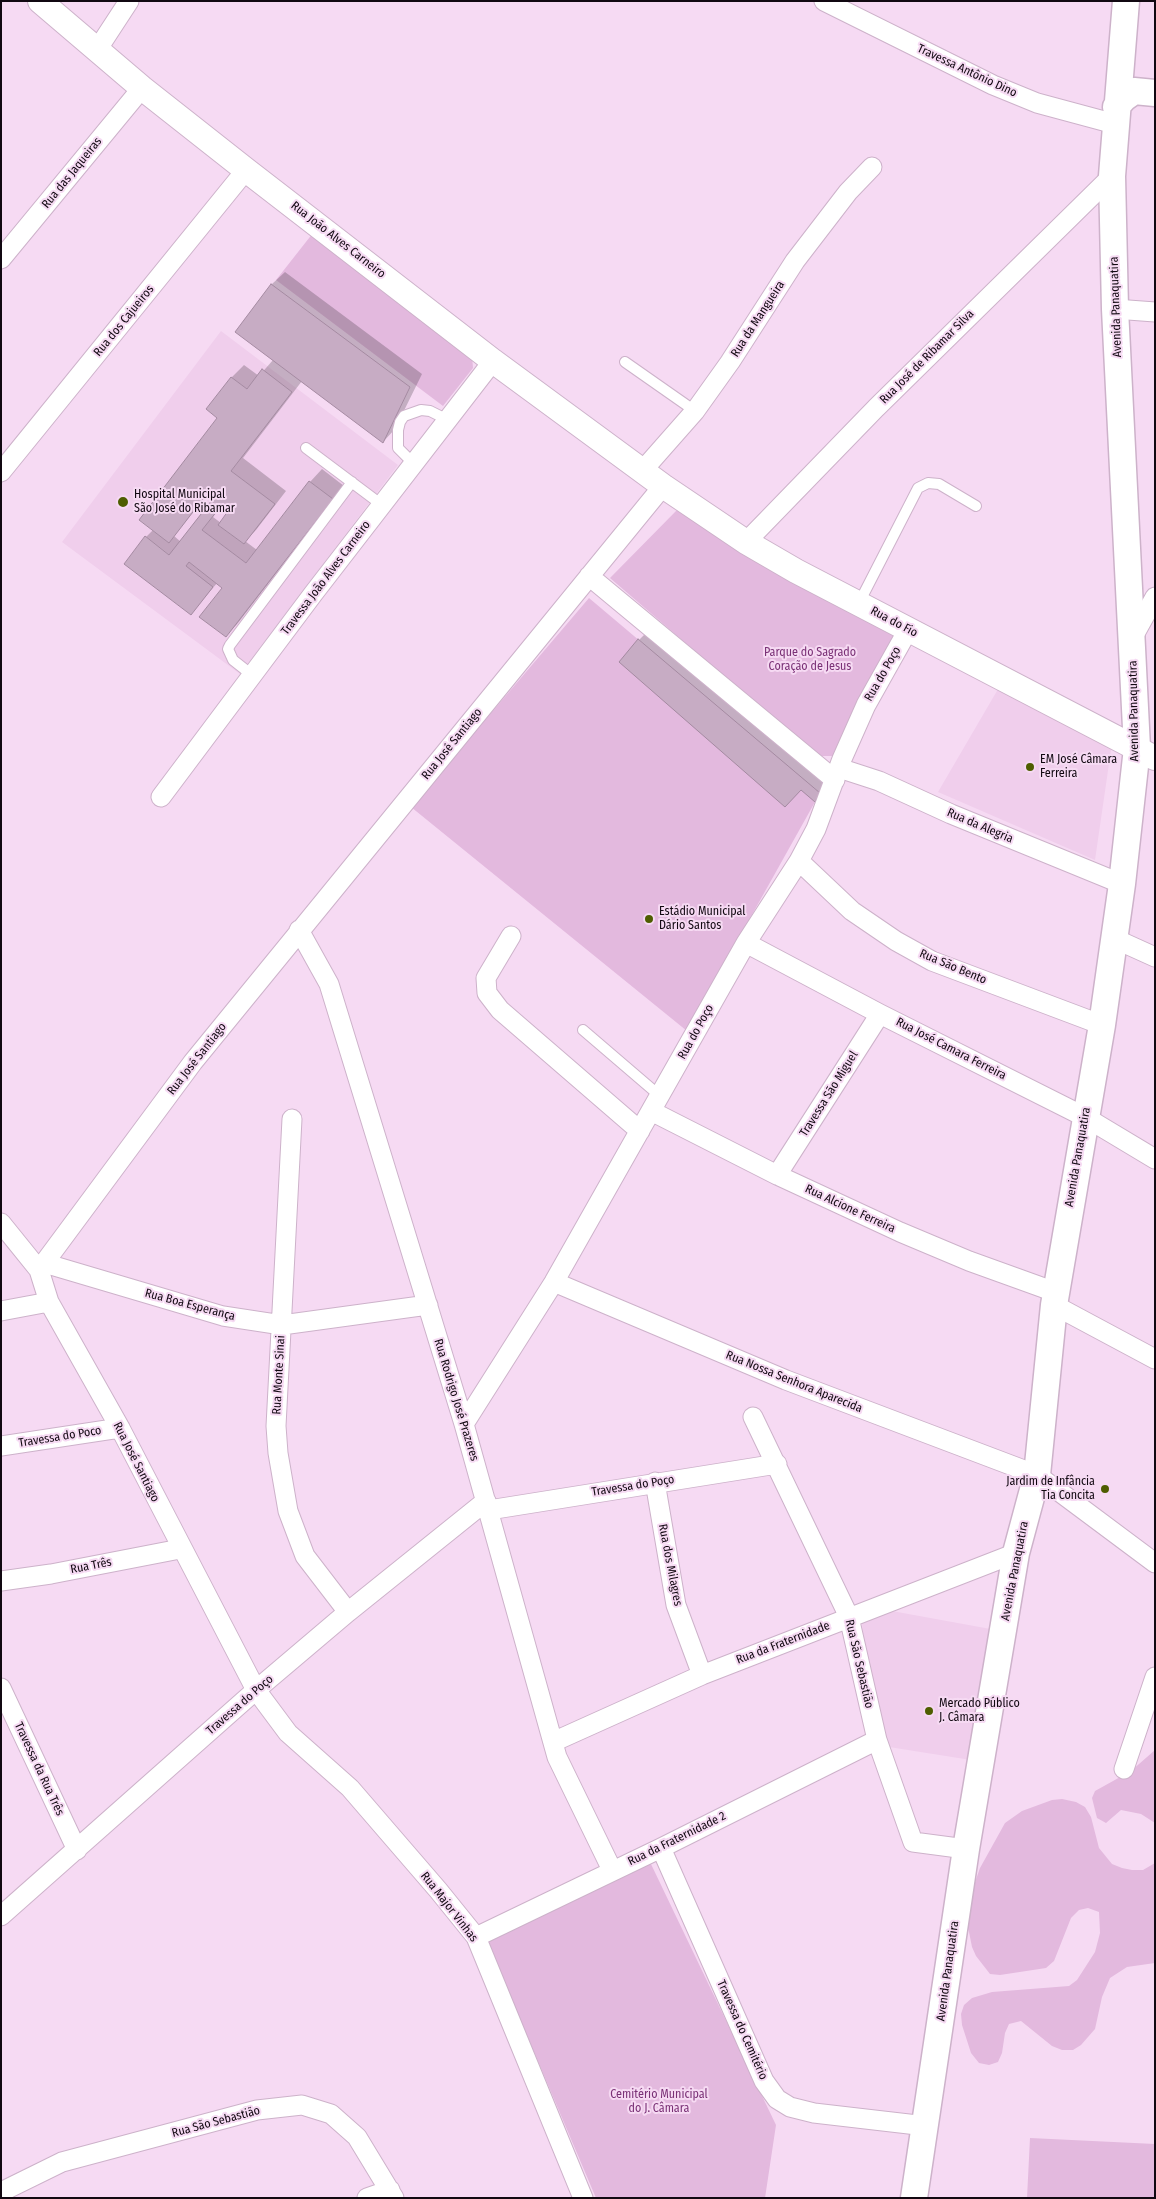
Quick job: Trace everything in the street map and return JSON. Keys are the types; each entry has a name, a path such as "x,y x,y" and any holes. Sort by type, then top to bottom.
{"main road":[{"name":"Avenida Panaquatira","path":"914,2198 966,1849 1016,1553 1037,1475 1054,1298 1102,1025 1113,938 1146,753 1133,637 1115,309 1112,176 1126,1"},
{"path":"1116,116 1131,93 1139,91 1155,93"}],"street":[{"name":"Rua João Alves Carneiro","path":"40,1 142,88 246,170 493,361 643,470"},
{"path":"97,50 129,1"},
{"name":"Travessa Antônio Dino","path":"824,1 992,85 1037,102 1116,116"},
{"name":"Rua das Jaqueiras","path":"1,259 142,88"},
{"name":"Rua da Mangueira","path":"643,470 695,411 730,362 795,261 848,192 872,167"},
{"name":"Rua dos Cajueiros","path":"1,472 246,170"},
{"name":"Rua José de Ribamar Silva","path":"746,542 876,408 1112,176"},
{"path":"1115,309 1155,312"},
{"name":"Travessa João Alves Carneiro","path":"162,797 252,675 493,361"},
{"name":"Rua do Fio","path":"643,470 663,486 746,542 908,630 1146,753"},
{"name":"Rua José Santiago","path":"256,1690 180,1548 120,1428 49,1302 42,1266 193,1062 663,486"},
{"path":"589,576 837,774"},
{"path":"1133,637 1155,597"},
{"name":"Rua do Poço","path":"464,1424 554,1282 746,942 799,861 816,829 866,704 908,630"},
{"name":"Rua da Alegria","path":"837,774 879,782 951,814 1122,884"},
{"name":"Rua São Bento","path":"799,861 852,911 896,941 925,957 1102,1025"},
{"name":"Rua Rodrigo José Prazeres","path":"299,930 328,984 464,1424 553,1742 568,1783 612,1870"},
{"path":"511,936 486,978 488,993 500,1010 640,1131"},
{"path":"1113,938 1155,957"},
{"name":"Rua José Camara Ferreira","path":"746,942 880,1014 1085,1117 1155,1159"},
{"name":"Travessa São Miguel","path":"777,1175 880,1014"},
{"name":"Rua Alcione Ferreira","path":"656,1104 777,1175 1054,1298 1155,1359"},
{"name":"Rua Monte Sinai","path":"292,1119 276,1426 281,1476 288,1511 305,1556 348,1612"},
{"path":"1,1223 42,1266"},
{"name":"Rua Boa Esperança","path":"42,1266 223,1316 282,1326 428,1305"},
{"name":"Rua Nossa Senhora Aparecida","path":"554,1282 786,1380 1037,1475 1155,1563"},
{"path":"1,1311 49,1302"},
{"name":"Rua São Sebastião","path":"753,1416 778,1464 850,1617 877,1740 913,1842 966,1849"},
{"name":"Travessa do Poco","path":"1,1446 120,1428"},
{"name":"Travessa do Poço","path":"1,1916 78,1850 256,1690 348,1612 488,1506 778,1464"},
{"name":"Rua dos Milagres","path":"655,1482 676,1605 702,1675"},
{"name":"Rua Três","path":"1,1580 51,1574 180,1548"},
{"name":"Rua da Fraternidade","path":"553,1742 702,1675 1016,1553"},
{"path":"1124,1769 1155,1678"},
{"name":"Travessa da Rua Três","path":"1,1688 78,1850"},
{"name":"Rua Major Vinhas","path":"256,1690 288,1733 350,1788 476,1937 583,2198"},
{"name":"Rua da Fraternidade 2","path":"476,1937 661,1848 877,1740"},
{"name":"Travessa do Cemitério","path":"661,1848 764,2081 777,2098 790,2107 814,2114 926,2126"},
{"name":"Rua São Sebastião","path":"3,2191 62,2162 257,2110 302,2105 331,2114 357,2137 392,2194"},
{"path":"368,2198 392,2194"}],"lane":[{"path":"625,362 695,411"},
{"path":"414,464 398,448 400,422 404,416 421,410 430,411 448,420"},
{"path":"306,448 382,505"},
{"path":"252,675 233,660 228,649 230,645 352,482"},
{"path":"859,604 918,488 928,483 938,484 976,506"},
{"path":"583,1030 656,1104"}],"shaded area":[{"name":"Hospital Municipal São José do Ribamar","path":"221,331 398,465 240,674 62,542","holes":["262,370 292,392 231,471 274,504 244,544 218,525 228,511 221,506 202,530 246,563 309,481 332,499 226,637 199,617 222,588 189,562 186,566 191,615 124,564 145,536 170,555 212,500 206,495 169,543 139,521 217,418 206,409 231,377 247,389"]},
{"name":"EM José Câmara Ferreira","path":"1001,684 1112,743 1095,860 938,792"},
{"name":"Mercado Público J. Câmara","path":"881,1609 996,1630 971,1760 889,1747 867,1674 862,1623 864,1618"}],"green space":[{"path":"313,233 472,356 473,368 443,406 276,280"},
{"name":"Parque do Sagrado Coração de Jesus","path":"681,510 899,629 835,756 820,756 812,752 610,578 676,511"},
{"name":"Estádio Municipal Dário Santos","path":"589,598 820,793 687,1031 411,807"},
{"path":"1155,1750 1155,1823 1141,1814 1121,1810 1106,1823 1097,1818 1092,1798 1095,1791 1131,1771"},
{"path":"1062,1799 1076,1802 1085,1807 1091,1817 1099,1848 1112,1864 1132,1870 1143,1870 1155,1863 1155,1963 1127,1967 1110,1978 1102,1997 1095,2029 1081,2045 1073,2050 1062,2050 1052,2046 1021,2021 1009,2024 998,2062 989,2065 979,2063 971,2053 962,2025 961,2014 964,2005 972,1998 992,1992 1069,1986 1077,1980 1095,1952 1100,1933 1099,1912 1088,1908 1079,1910 1071,1918 1054,1961 1046,1968 1000,1975 990,1974 976,1956 972,1947 968,1927 967,1905 980,1868 1005,1823 1022,1811 1052,1800"},
{"name":"Cemitério Municipal do J. Câmara","path":"650,1862 776,2125 765,2198 596,2198 487,1941"},
{"path":"1030,2138 1155,2144 1155,2198 1027,2198"}],"building":[{"path":"271,284 410,387 383,443 235,332"},
{"path":"262,369 292,392 231,471 275,504 244,544 218,525 228,511 221,506 202,530 246,563 309,481 333,499 226,637 199,617 222,588 189,562 186,566 213,587 191,615 124,564 145,536 169,555 212,500 206,495 169,543 139,520 217,418 206,409 231,377 247,389"},
{"path":"638,639 820,793 815,802 801,790 785,807 619,662"}],"place":[{"name":"Hospital Municipal São José do Ribamar","path":"123,502"},
{"name":"EM José Câmara Ferreira","path":"1030,767"},
{"name":"Estádio Municipal Dário Santos","path":"649,919"},
{"name":"Jardim de Infância Tia Concita","path":"1105,1489"},
{"name":"Mercado Público J. Câmara","path":"929,1711"}]}
